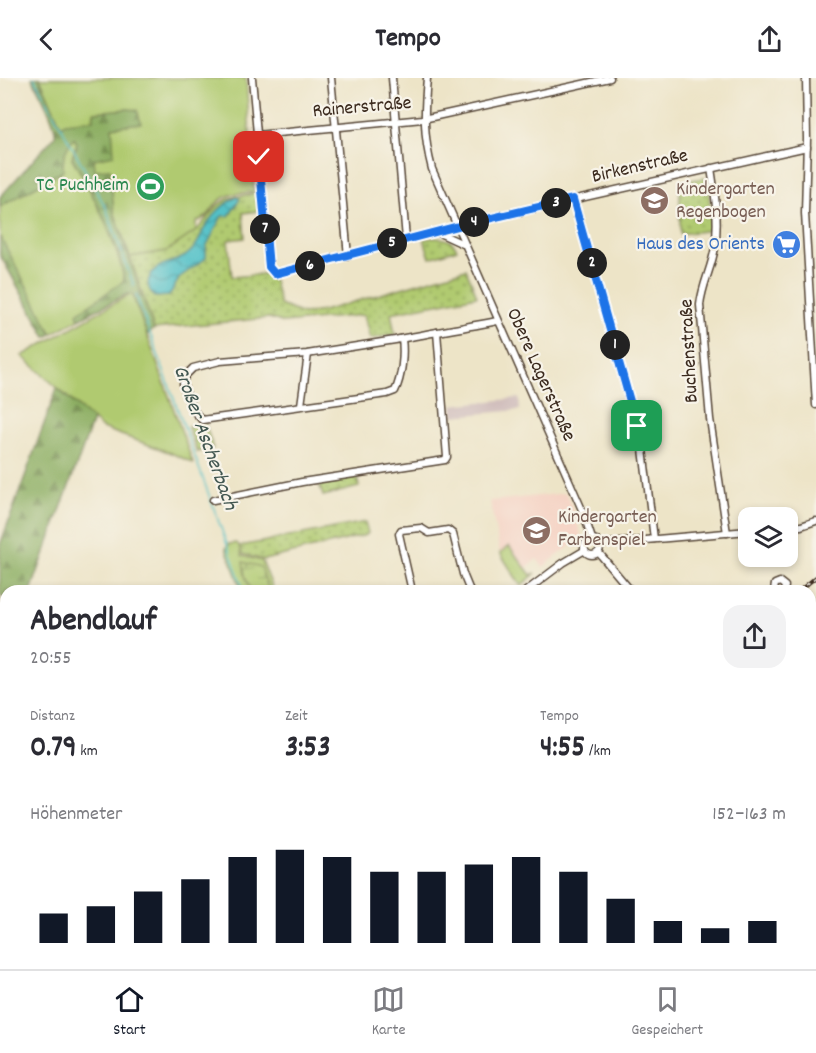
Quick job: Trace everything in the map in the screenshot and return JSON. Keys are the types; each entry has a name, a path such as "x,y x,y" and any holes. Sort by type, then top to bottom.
{"street":[{"path":"252,78 257,135"},
{"path":"331,78 348,256"},
{"path":"392,78 406,239"},
{"name":"Obere Lagerstraße","path":"427,78 423,119 426,147 432,170 583,512 592,539"},
{"name":"Rainerstraße","path":"257,135 423,119 610,78"},
{"path":"806,78 805,191 808,258 813,301 816,405"},
{"name":"Birkenstraße","path":"257,135 269,267 272,272 278,274 406,239 807,147"},
{"name":"Buchenstraße","path":"711,168 717,226 715,248 700,305 710,419 727,532"},
{"path":"573,199 643,449 654,539"},
{"path":"436,232 463,244"},
{"path":"808,258 816,257"},
{"path":"402,339 398,384 395,391 387,394 202,420 192,409 183,384 185,376 193,368 220,361 308,354 497,321"},
{"path":"213,500 302,482 445,460 447,457 437,332"},
{"path":"301,405 308,354"},
{"path":"798,526 816,521"},
{"path":"411,585 399,534 401,530 421,528 429,533 451,531 468,585"},
{"path":"600,544 738,531"},
{"path":"585,550 585,543 592,539 597,540 600,544 599,553 626,585"},
{"path":"585,550 591,555 599,553"},
{"path":"534,585 585,550"}],"shaded area":[{"path":"519,398 520,410 453,416 452,405"},
{"name":"Kindergarten Farbenspiel","path":"567,493 582,537 543,567 537,559 526,568 509,546 500,553 490,501"}],"green space":[{"path":"32,78 40,78 61,126 65,123 93,120 94,112 137,110 141,123 112,127 114,155 94,159 95,170 110,169 114,213 154,329 147,335 132,294 127,294 79,319 77,313 124,281 111,235 96,201 72,158 77,143 74,138 65,153 63,171 0,207 0,197 55,136 50,115"},
{"path":"40,78 246,78 254,192 225,197 206,216 196,222 196,231 167,251 130,257 108,194 87,158 103,122 74,137 77,143 72,158 106,224 117,252 127,293 46,337 0,255 0,198 57,136 61,127"},
{"path":"704,178 708,182 712,230 680,234 680,182"},
{"path":"257,193 258,211 243,213 245,238 228,240 232,277 265,274 274,281 280,305 303,314 323,311 466,269 477,296 391,313 395,334 370,339 364,315 284,323 269,318 154,329 130,257 167,251 196,231 219,204 229,198"},
{"path":"0,236 52,334 46,337 0,255"},
{"path":"424,239 447,240 457,249 430,258"},
{"path":"132,293 193,463 102,428 22,356"},
{"path":"57,388 93,420 33,585 0,585 0,545"},
{"path":"205,423 213,448 197,452 188,427"},
{"path":"357,476 359,487 323,496 319,483"},
{"path":"365,522 368,533 366,535 264,560 242,554 240,546"},
{"path":"236,543 240,546 242,556 262,561 272,585 240,585 226,548 229,544"},
{"path":"509,546 531,575 536,573 520,585 500,553"},
{"path":"243,562 261,567 267,585 249,585"}],"water":[{"path":"237,197 240,199 229,216 222,216 206,247 206,258 180,277 169,296 155,297 148,285 153,271 189,253 197,244 212,217 226,203"}],"waterway":[{"name":"Großer Ascherbach","path":"34,78 106,208 134,286"},
{"name":"Großer Ascherbach","path":"136,295 242,585"}],"railway":[{"path":"806,585 816,577"}],"place":[{"name":"TC Puchheim","path":"150,186"},
{"name":"Kindergarten Regenbogen","path":"655,201"},
{"name":"Haus des Orients","path":"786,245"},
{"name":"Kindergarten Farbenspiel","path":"537,530"}],"route":[{"path":"259,157 269,267 270,271 275,274 406,239 573,199 637,426"}]}
